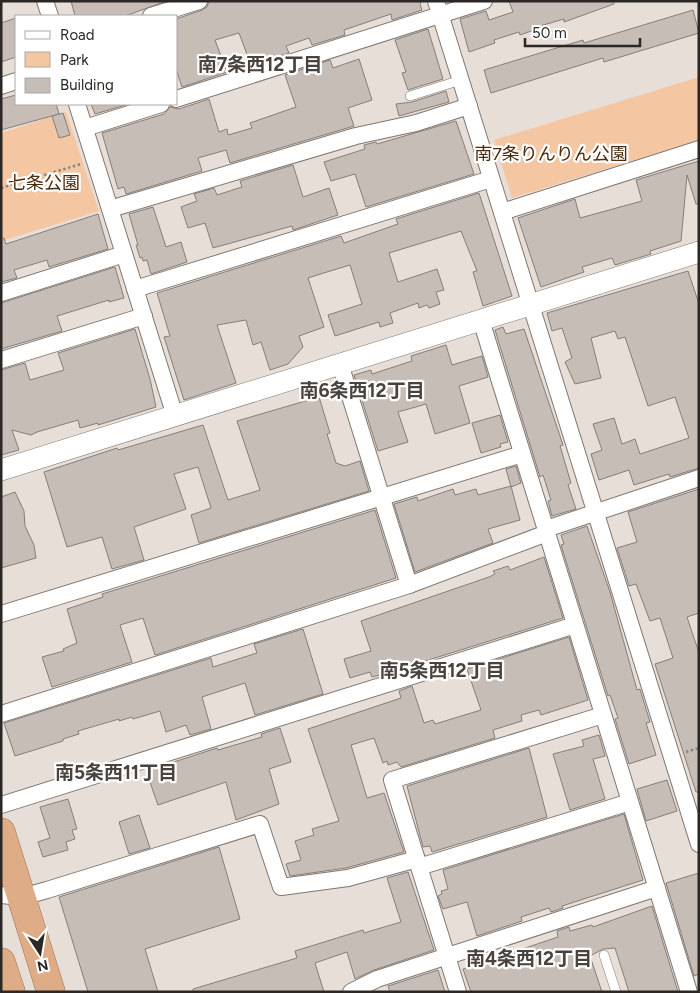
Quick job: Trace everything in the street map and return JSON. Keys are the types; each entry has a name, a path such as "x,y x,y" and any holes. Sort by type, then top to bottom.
{"highway":[{"path":"1,832 11,896 52,992"},
{"path":"1,962 11,992"}],"street":[{"path":"45,1 50,15"},
{"path":"154,15 199,1"},
{"path":"178,98 438,8 484,1"},
{"path":"438,8 699,844"},
{"path":"1,86 15,81"},
{"path":"77,105 175,416"},
{"path":"85,128 159,105"},
{"path":"110,208 356,136 416,124 469,106"},
{"path":"502,212 699,150"},
{"path":"135,289 492,179"},
{"path":"1,470 698,253"},
{"path":"1,293 124,254"},
{"path":"1,360 144,316"},
{"path":"481,320 689,992"},
{"path":"340,364 409,585"},
{"path":"1,614 522,454"},
{"path":"1,714 409,585 595,511 699,478"},
{"path":"1,804 575,625"},
{"path":"458,992 392,780 603,715"},
{"path":"11,896 260,824 281,887 348,878 418,863 630,802"},
{"path":"351,992 377,979 656,888"}],"lane":[{"path":"410,96 461,80"},
{"path":"604,956 616,992"}],"path":[{"path":"1,188 85,163"}],"green space":[{"name":"南7条りんりん公園","path":"699,77 699,140 512,198 494,140"},
{"name":"七条公園","path":"66,112 99,211 1,241 1,133"}],"building":[{"path":"71,1 164,2 128,15 75,15"},
{"path":"209,1 422,1 420,4 422,10 392,20 391,14 344,30 345,35 312,45 309,38 286,46 289,53 251,65 239,33 215,40 227,72 182,87 178,75 178,18 207,7"},
{"path":"509,1 614,1 614,4 564,22 564,19 533,28 534,30 520,35 519,32 494,40 495,43 469,52 460,19 486,11 489,20 513,12"},
{"path":"693,10 699,33 604,62 603,58 491,93 484,70 583,40 584,43"},
{"path":"15,18 15,57 1,62 1,23"},
{"path":"428,29 443,79 408,90 402,73 406,72 395,40"},
{"path":"359,59 372,100 348,108 354,126 230,163 226,150 198,158 202,171 126,194 124,187 118,189 102,133 164,114 170,107 179,109 209,99 219,132 227,129 228,135 252,128 250,123 296,107 285,75 330,60 333,68"},
{"path":"446,91 449,102 399,116 396,104 412,102"},
{"path":"15,95 15,105 56,105 59,114 1,130 1,99"},
{"path":"91,105 126,105 95,114"},
{"path":"63,113 70,135 59,138 52,116"},
{"path":"456,121 474,174 366,207 355,174 331,181 324,162 365,149 364,145 376,142 377,144"},
{"path":"699,161 699,204 696,204 687,175 681,241 650,251 651,254 615,265 612,258 582,267 584,272 541,287 518,218 575,199 580,218 642,201 636,180"},
{"path":"293,165 303,197 329,188 338,215 293,230 292,226 213,248 205,223 188,228 181,207 197,201 194,194 214,188 217,195 242,187 240,181"},
{"path":"479,193 512,296 483,306 473,272 477,271 461,231 389,253 398,282 437,269 444,290 436,292 440,304 429,308 427,305 419,308 418,303 390,313 393,323 380,327 379,322 335,336 328,315 362,304 350,265 308,278 324,327 299,336 303,347 288,364 270,370 261,342 253,345 246,320 217,325 236,383 184,400 164,337 170,336 157,293 341,236 344,243 398,224 396,219"},
{"path":"153,207 166,247 181,242 187,262 151,274 147,260 143,261 142,257 140,258 129,214"},
{"path":"98,214 108,249 49,267 47,260 14,270 17,278 1,282 1,239 4,238 6,244"},
{"path":"115,267 124,298 109,302 109,300 57,316 62,331 1,349 1,303"},
{"path":"688,271 699,304 699,468 670,477 669,474 634,485 629,470 599,480 591,454 602,450 593,424 614,418 622,444 635,439 640,454 689,438 675,397 648,406 625,337 618,339 615,331 591,338 601,378 575,384 565,362 572,358 562,328 552,331 547,313"},
{"path":"503,327 506,334 524,329 563,445 560,446 571,483 568,485 576,509 552,516 548,501 551,500 543,475 540,477 495,330"},
{"path":"135,329 156,407 98,425 98,423 80,428 78,420 31,435 12,430 19,450 1,455 1,370 25,363 30,380 64,370 58,353"},
{"path":"446,345 452,365 482,356 488,377 459,386 470,423 435,434 426,404 398,412 408,442 378,451 354,375 371,370 372,374 412,361 411,356"},
{"path":"319,397 330,433 327,434 336,463 345,466 360,461 369,491 199,543 191,515 211,508 198,467 174,474 186,509 134,527 144,560 112,569 102,537 67,547 44,472 117,448 118,450 203,425 228,500 260,490 237,421"},
{"path":"500,415 508,442 500,444 501,447 481,453 472,423"},
{"path":"516,466 521,483 511,487 506,469"},
{"path":"511,486 520,520 488,529 493,543 415,572 394,504 417,497 418,501 453,489 455,495 476,489 478,495"},
{"path":"699,489 699,613 687,617 699,653 699,792 696,792 655,664 673,658 660,618 650,621 636,584 629,586 617,548 637,542 628,512"},
{"path":"15,492 24,511 25,526 34,545 36,558 1,568 1,497"},
{"path":"375,510 396,578 155,655 143,618 120,625 132,662 52,687 42,657 64,651 63,649 77,643 67,609 103,597 102,594"},
{"path":"587,526 610,592 637,690 640,689 650,722 646,723 656,755 629,764 615,719 618,718 610,695 608,696 561,545 564,544 561,535"},
{"path":"544,557 563,618 387,673 372,677 370,672 350,678 344,659 371,651 361,621 489,577 495,574 493,571 508,566 510,570"},
{"path":"303,629 323,694 255,715 245,683 202,697 211,729 190,735 186,725 166,732 160,711 133,719 132,717 119,721 119,719 78,731 79,734 63,739 63,741 15,756 4,723 211,658 213,667 257,653 254,644"},
{"path":"569,637 588,700 541,715 539,710 521,715 522,721 493,730 495,738 401,767 397,762 388,765 387,761 383,763 374,738 351,745 367,798 384,793 404,852 346,868 290,876 286,864 301,860 295,841 314,835 312,829 339,821 308,729 401,698 399,691 412,686 424,723 433,720 435,724 481,710 467,669"},
{"path":"280,728 291,762 269,769 279,804 236,820 226,782 158,805 146,771 217,748 218,750 262,737 261,734"},
{"path":"599,735 605,756 593,759 605,799 570,810 553,754 584,746 582,740"},
{"path":"529,748 547,817 432,852 430,846 423,847 407,786"},
{"path":"667,780 677,811 646,821 637,789"},
{"path":"68,799 77,829 72,830 75,839 66,842 68,850 43,857 38,842 50,838 40,807"},
{"path":"624,814 643,880 562,906 563,908 551,912 549,908 521,917 522,921 477,936 467,902 443,909 438,896 442,894 441,891 448,889 443,870"},
{"path":"139,815 150,848 129,854 119,822"},
{"path":"219,847 240,919 145,949 158,992 88,992 59,897"},
{"path":"408,872 434,950 374,970 355,979 347,952 315,963 324,992 193,992 193,989 297,958 295,951 363,930 364,933 401,922 387,878"},
{"path":"699,873 699,974 694,976 666,883"},
{"path":"652,906 678,992 629,992 615,948 603,949 590,956 602,992 471,992 463,969 558,937 557,931 569,927 570,931 592,925 593,927"},
{"path":"438,970 445,992 390,992 388,986"}],"district":[{"name":"南7条西12丁目","path":"260,64"},
{"name":"南6条西12丁目","path":"362,390"},
{"name":"南5条西12丁目","path":"442,670"},
{"name":"南5条西11丁目","path":"116,772"},
{"name":"南4条西12丁目","path":"529,958"}]}
